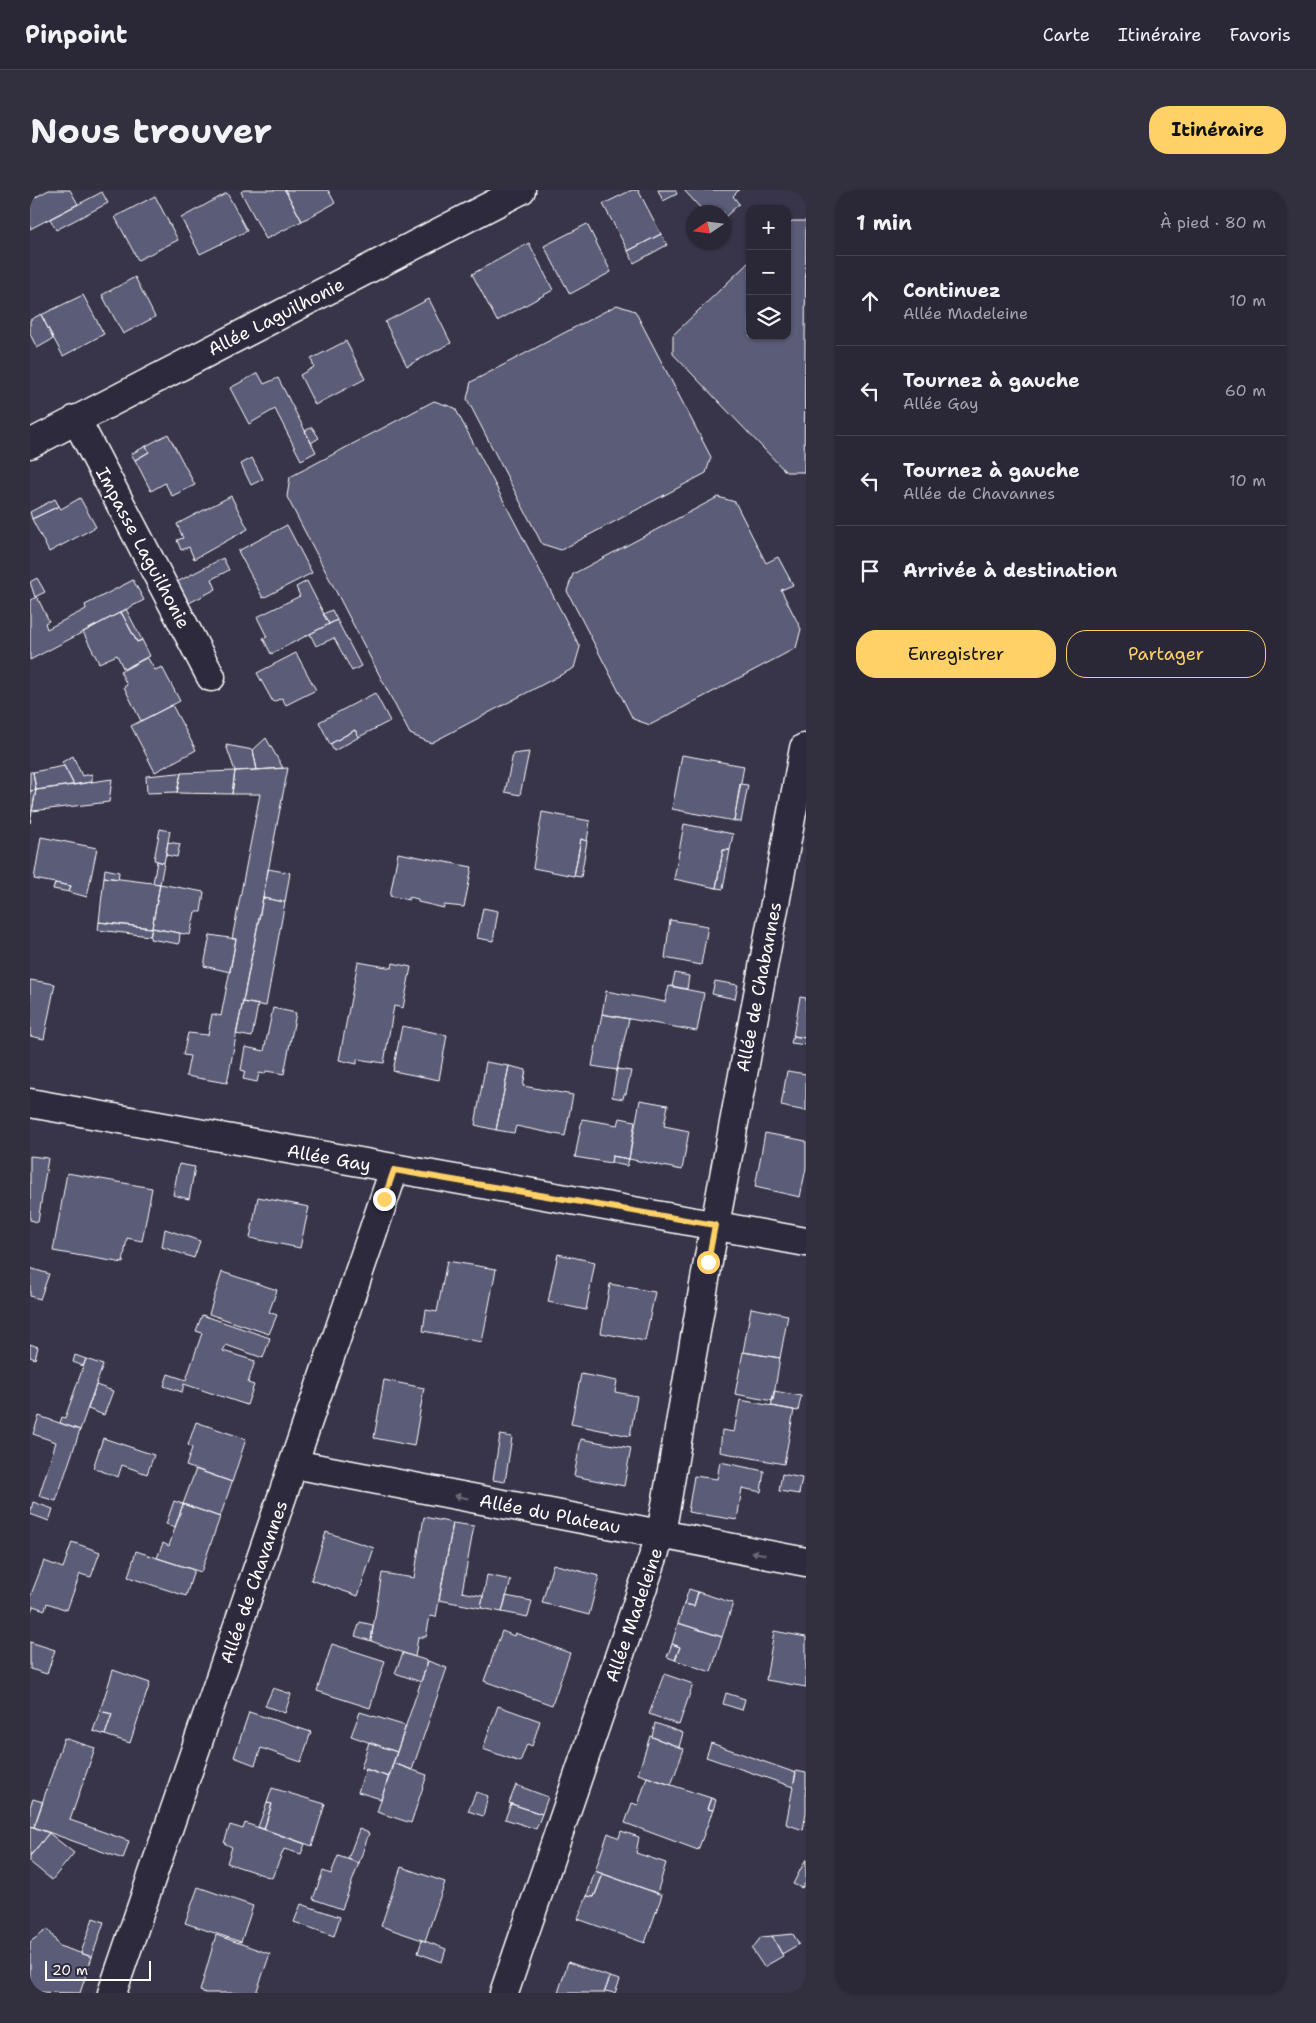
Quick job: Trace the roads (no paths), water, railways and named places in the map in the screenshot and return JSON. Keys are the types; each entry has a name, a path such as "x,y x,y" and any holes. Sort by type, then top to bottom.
{"street":[{"name":"Allée Laguilhonie","path":"30,444 522,190"},
{"name":"Impasse Laguilhonie","path":"76,419 211,678"},
{"name":"Allée de Chabannes","path":"715,1225 804,748"},
{"name":"Allée Gay","path":"30,1103 394,1170 806,1242"},
{"name":"Allée de Chavannes","path":"112,1993 394,1170"},
{"name":"Allée Madeleine","path":"504,1993 662,1534 715,1225"},
{"name":"Allée du Plateau","path":"294,1464 806,1562"}]}
